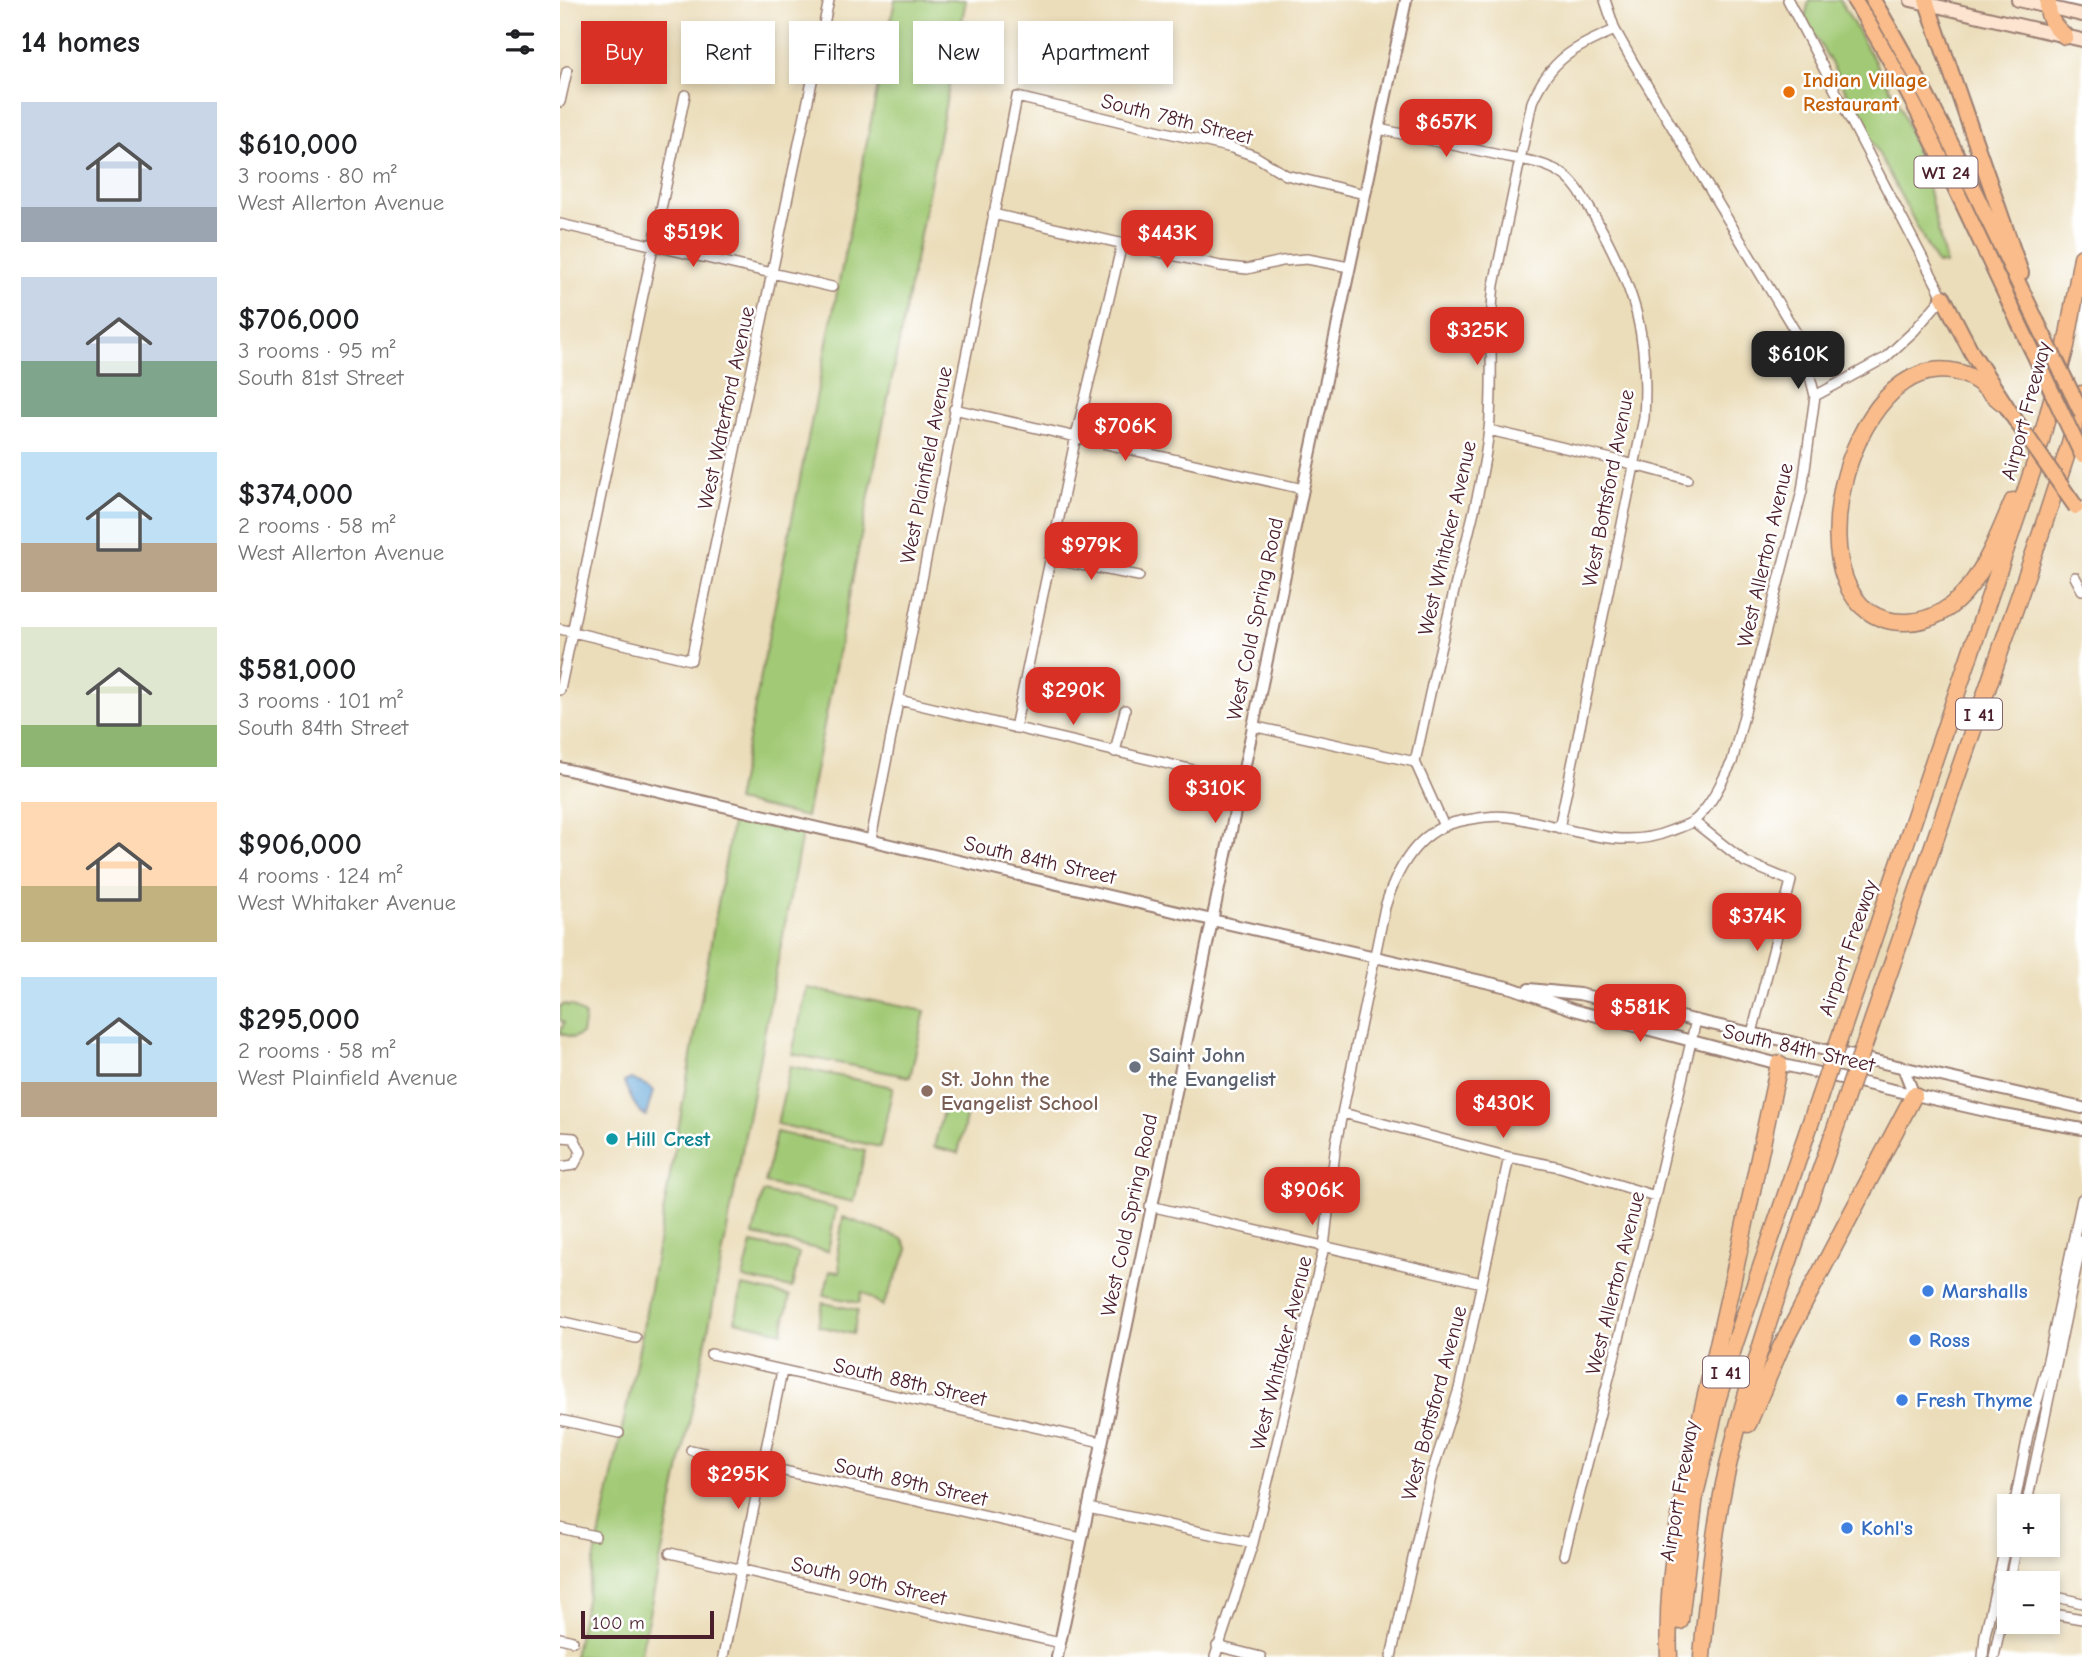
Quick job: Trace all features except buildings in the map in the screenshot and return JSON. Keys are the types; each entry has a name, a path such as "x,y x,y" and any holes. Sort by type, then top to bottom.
{"highway":[{"path":"2048,4 2050,22 2065,36"},
{"name":"Airport Freeway","path":"1676,1657 1695,1495 1717,1401 2035,463 2066,346 2082,257"},
{"path":"2003,403 1974,379 1951,371 1939,371 1917,377 1898,388 1880,405 1862,431 1852,455 1838,507 1841,568 1852,593 1870,611 1886,619 1903,622 1923,620 1951,604 1980,572 2020,485 2035,463"},
{"name":"Airport Freeway","path":"1702,1657 1712,1560 1732,1450 1755,1364 2041,533 2069,447 2082,394"},
{"path":"1669,1657 1675,1552 1690,1465 1739,1257 1779,1064"},
{"path":"1712,1560 1724,1540 1746,1427 1762,1387 1914,1095"}],"main road":[{"name":"WI 24","path":"1854,0 1886,54 1926,132 2082,455"},
{"name":"WI 24","path":"1873,0 1901,46 1939,120 2082,414"},
{"path":"1911,0 2082,40"},
{"path":"2018,0 2048,4 2082,15"},
{"path":"1926,2 2035,316"},
{"path":"1943,297 1972,354 2001,395 2003,403 2079,511"}],"street":[{"name":"West Waterford Avenue","path":"573,632 691,660 829,0"},
{"name":"West Cold Spring Road","path":"1057,1657 1406,0"},
{"name":"West Allerton Avenue","path":"1605,0 1615,30 1801,341 1815,396 1802,491 1732,762 1714,797 1693,821"},
{"path":"1788,0 1943,297 1914,331 1885,358 1815,396"},
{"name":"West Whitaker Avenue","path":"1415,762 1476,504 1489,430 1494,285 1532,102 1540,82 1553,65 1569,51 1615,30"},
{"path":"560,102 567,71"},
{"path":"560,691 685,95"},
{"name":"South 78th Street","path":"1017,97 1232,148 1255,156 1286,176 1364,194"},
{"name":"West Plainfield Avenue","path":"871,839 1017,97"},
{"path":"1379,129 1520,159"},
{"name":"West Bottsford Avenue","path":"1520,159 1560,172 1572,182 1616,256 1632,293 1641,330 1646,376 1644,418 1607,584 1559,828"},
{"path":"993,214 1220,266 1247,269 1282,261 1307,260 1349,267"},
{"path":"560,224 832,287"},
{"path":"1015,728 1076,436 1122,244"},
{"path":"954,409 1303,489"},
{"path":"1489,430 1687,479"},
{"path":"1050,559 1139,576"},
{"path":"2075,577 2082,590"},
{"path":"560,629 573,632"},
{"path":"899,700 1240,781"},
{"path":"1115,752 1125,710"},
{"path":"1252,726 1415,762 1443,824 1497,816 1622,841 1657,836 1693,821 1745,862 1791,881 1752,1033"},
{"name":"South 84th Street","path":"560,768 1512,988 1574,1010 1779,1064 2082,1129"},
{"name":"West Whitaker Avenue","path":"1215,1657 1253,1544 1324,1248 1336,1143 1385,907 1394,879 1404,862 1421,842 1443,824"},
{"name":"South 84th Street","path":"1512,988 1579,994 2082,1108"},
{"name":"West Allerton Avenue","path":"1564,1555 1655,1196 1696,1020"},
{"path":"1779,1064 1785,1041"},
{"path":"1903,1067 1914,1095"},
{"path":"1343,1113 1509,1157 1560,1167 1655,1196"},
{"path":"560,1137 573,1138 578,1142 581,1152 574,1165 560,1167"},
{"name":"West Bottsford Avenue","path":"1391,1657 1432,1473 1459,1390 1509,1157"},
{"path":"2017,1494 2082,1199"},
{"path":"1150,1206 1482,1283"},
{"path":"2029,1494 2082,1240"},
{"path":"560,1321 636,1338"},
{"name":"South 88th Street","path":"711,1354 1101,1442"},
{"path":"723,1657 782,1371"},
{"path":"560,1420 619,1433"},
{"name":"South 89th Street","path":"691,1450 1081,1538"},
{"path":"1088,1508 1253,1544"},
{"path":"560,1528 595,1536"},
{"name":"South 90th Street","path":"670,1553 1060,1643"},
{"path":"1983,1657 1997,1585"},
{"path":"2060,1598 2082,1603"},
{"path":"1993,1602 1997,1603"},
{"path":"2060,1615 2082,1619"},
{"path":"1994,1657 2000,1634"},
{"path":"560,1638 573,1641"},
{"path":"1217,1646 1261,1657"}],"green space":[{"path":"895,0 966,0 962,21 913,21 913,84 950,84 806,817 736,801 878,84 899,84 899,21 891,21"},
{"path":"1809,0 1840,0 1901,108 1927,182 1946,264 1938,264 1934,259 1830,61 1805,19"},
{"path":"733,818 802,834 703,1357 640,1657 574,1657 642,1334"},
{"path":"807,988 925,1011 910,1077 792,1054"},
{"path":"571,1005 585,1016 582,1034 573,1038 560,1033 564,1023 560,1020 560,1006"},
{"path":"790,1066 893,1087 880,1147 777,1124"},
{"path":"944,1107 967,1113 958,1153 934,1147"},
{"path":"776,1132 865,1151 854,1202 765,1183"},
{"path":"763,1192 836,1208 828,1251 753,1235"},
{"path":"843,1217 903,1239 908,1250 883,1306 862,1292 859,1303 824,1295 830,1271 840,1272 838,1249"},
{"path":"752,1243 799,1253 792,1288 743,1278"},
{"path":"742,1286 790,1296 782,1332 735,1321"},
{"path":"823,1303 858,1310 853,1334 818,1326"}],"water":[{"path":"631,1079 653,1091 646,1116 636,1106 624,1082"}],"place":[{"name":"Indian Village Restaurant","path":"1789,92"},
{"name":"Saint John the Evangelist","path":"1135,1067"},
{"name":"St. John the Evangelist School","path":"927,1091"},
{"name":"Hill Crest","path":"612,1139"},
{"name":"Marshalls","path":"1928,1291"},
{"name":"Ross","path":"1915,1340"},
{"name":"Fresh Thyme","path":"1902,1400"},
{"name":"Kohl's","path":"1847,1528"}]}
